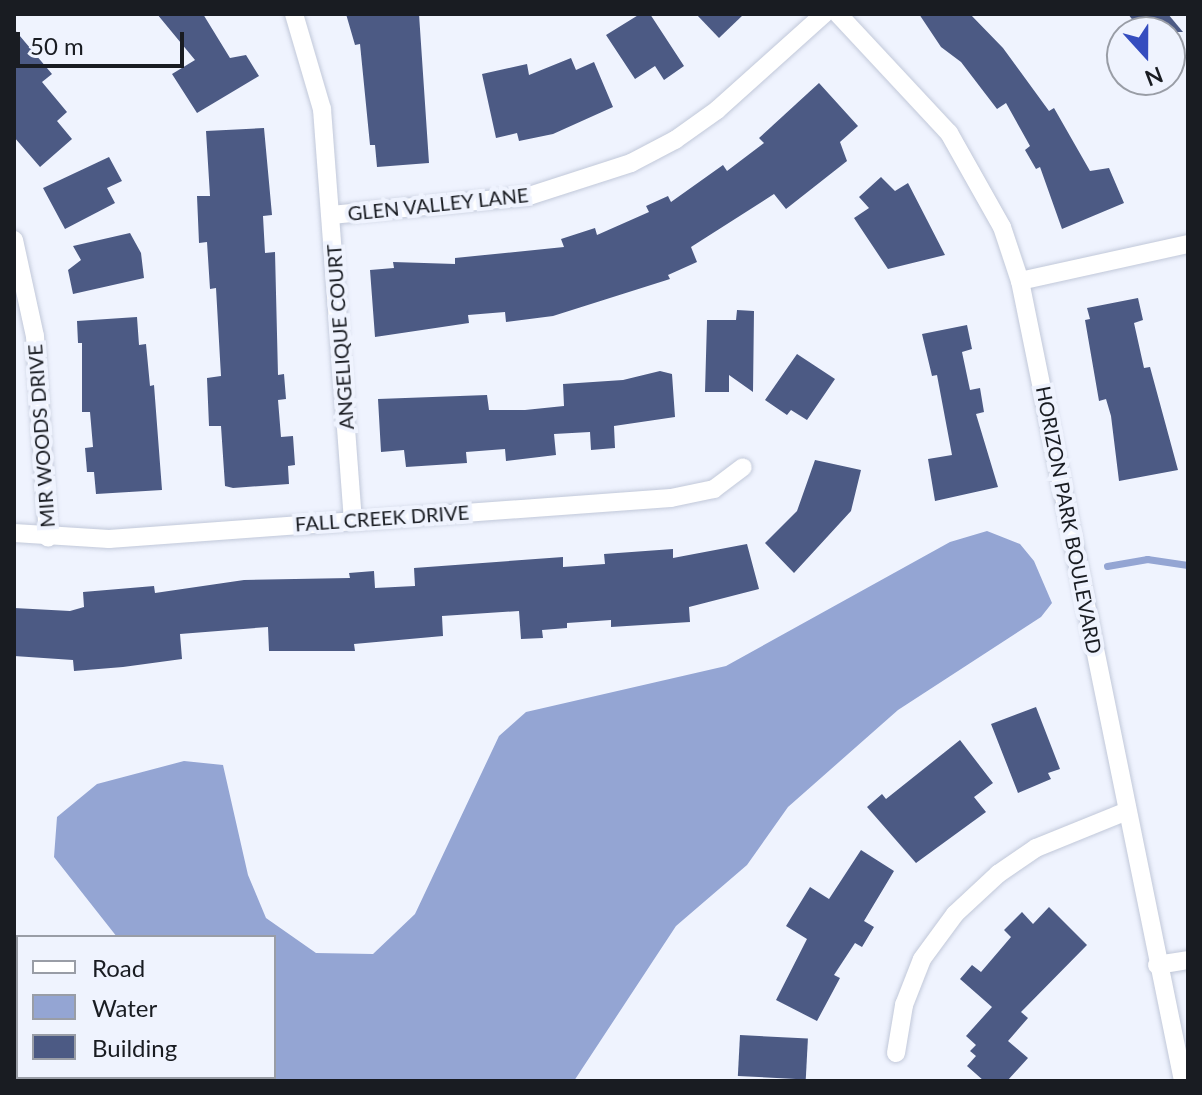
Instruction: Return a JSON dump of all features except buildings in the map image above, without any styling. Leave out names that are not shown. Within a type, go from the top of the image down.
[{"type":"street","name":"ANGELIQUE COURT","points":[[294,14],[322,109],[353,520]]},
{"type":"street","name":"GLEN VALLEY LANE","points":[[331,215],[529,196],[631,163],[675,140],[717,110],[824,14]]},
{"type":"street","name":"HORIZON PARK BOULEVARD","points":[[838,14],[949,133],[1002,227],[1020,281],[1183,1081]]},
{"type":"street","name":"MIR WOODS DRIVE","points":[[14,240],[35,336],[48,538]]},
{"type":"street","points":[[1020,281],[1188,244]]},
{"type":"street","name":"FALL CREEK DRIVE","points":[[14,533],[48,538],[109,539],[671,498],[714,489],[743,467]]},
{"type":"street","points":[[896,1053],[904,1005],[922,959],[955,914],[998,874],[1036,848],[1127,811]]},
{"type":"street","points":[[1157,965],[1188,960]]},
{"type":"water","points":[[987,531],[1020,544],[1034,561],[1052,603],[1041,617],[898,710],[788,807],[747,865],[676,926],[574,1081],[229,1081],[228,1079],[276,1079],[276,935],[115,935],[54,857],[57,817],[97,784],[184,761],[223,765],[248,875],[266,918],[316,953],[373,954],[415,914],[499,736],[526,712],[726,666],[950,542]]},
{"type":"waterway","points":[[1107,566],[1147,559],[1188,565]]}]
